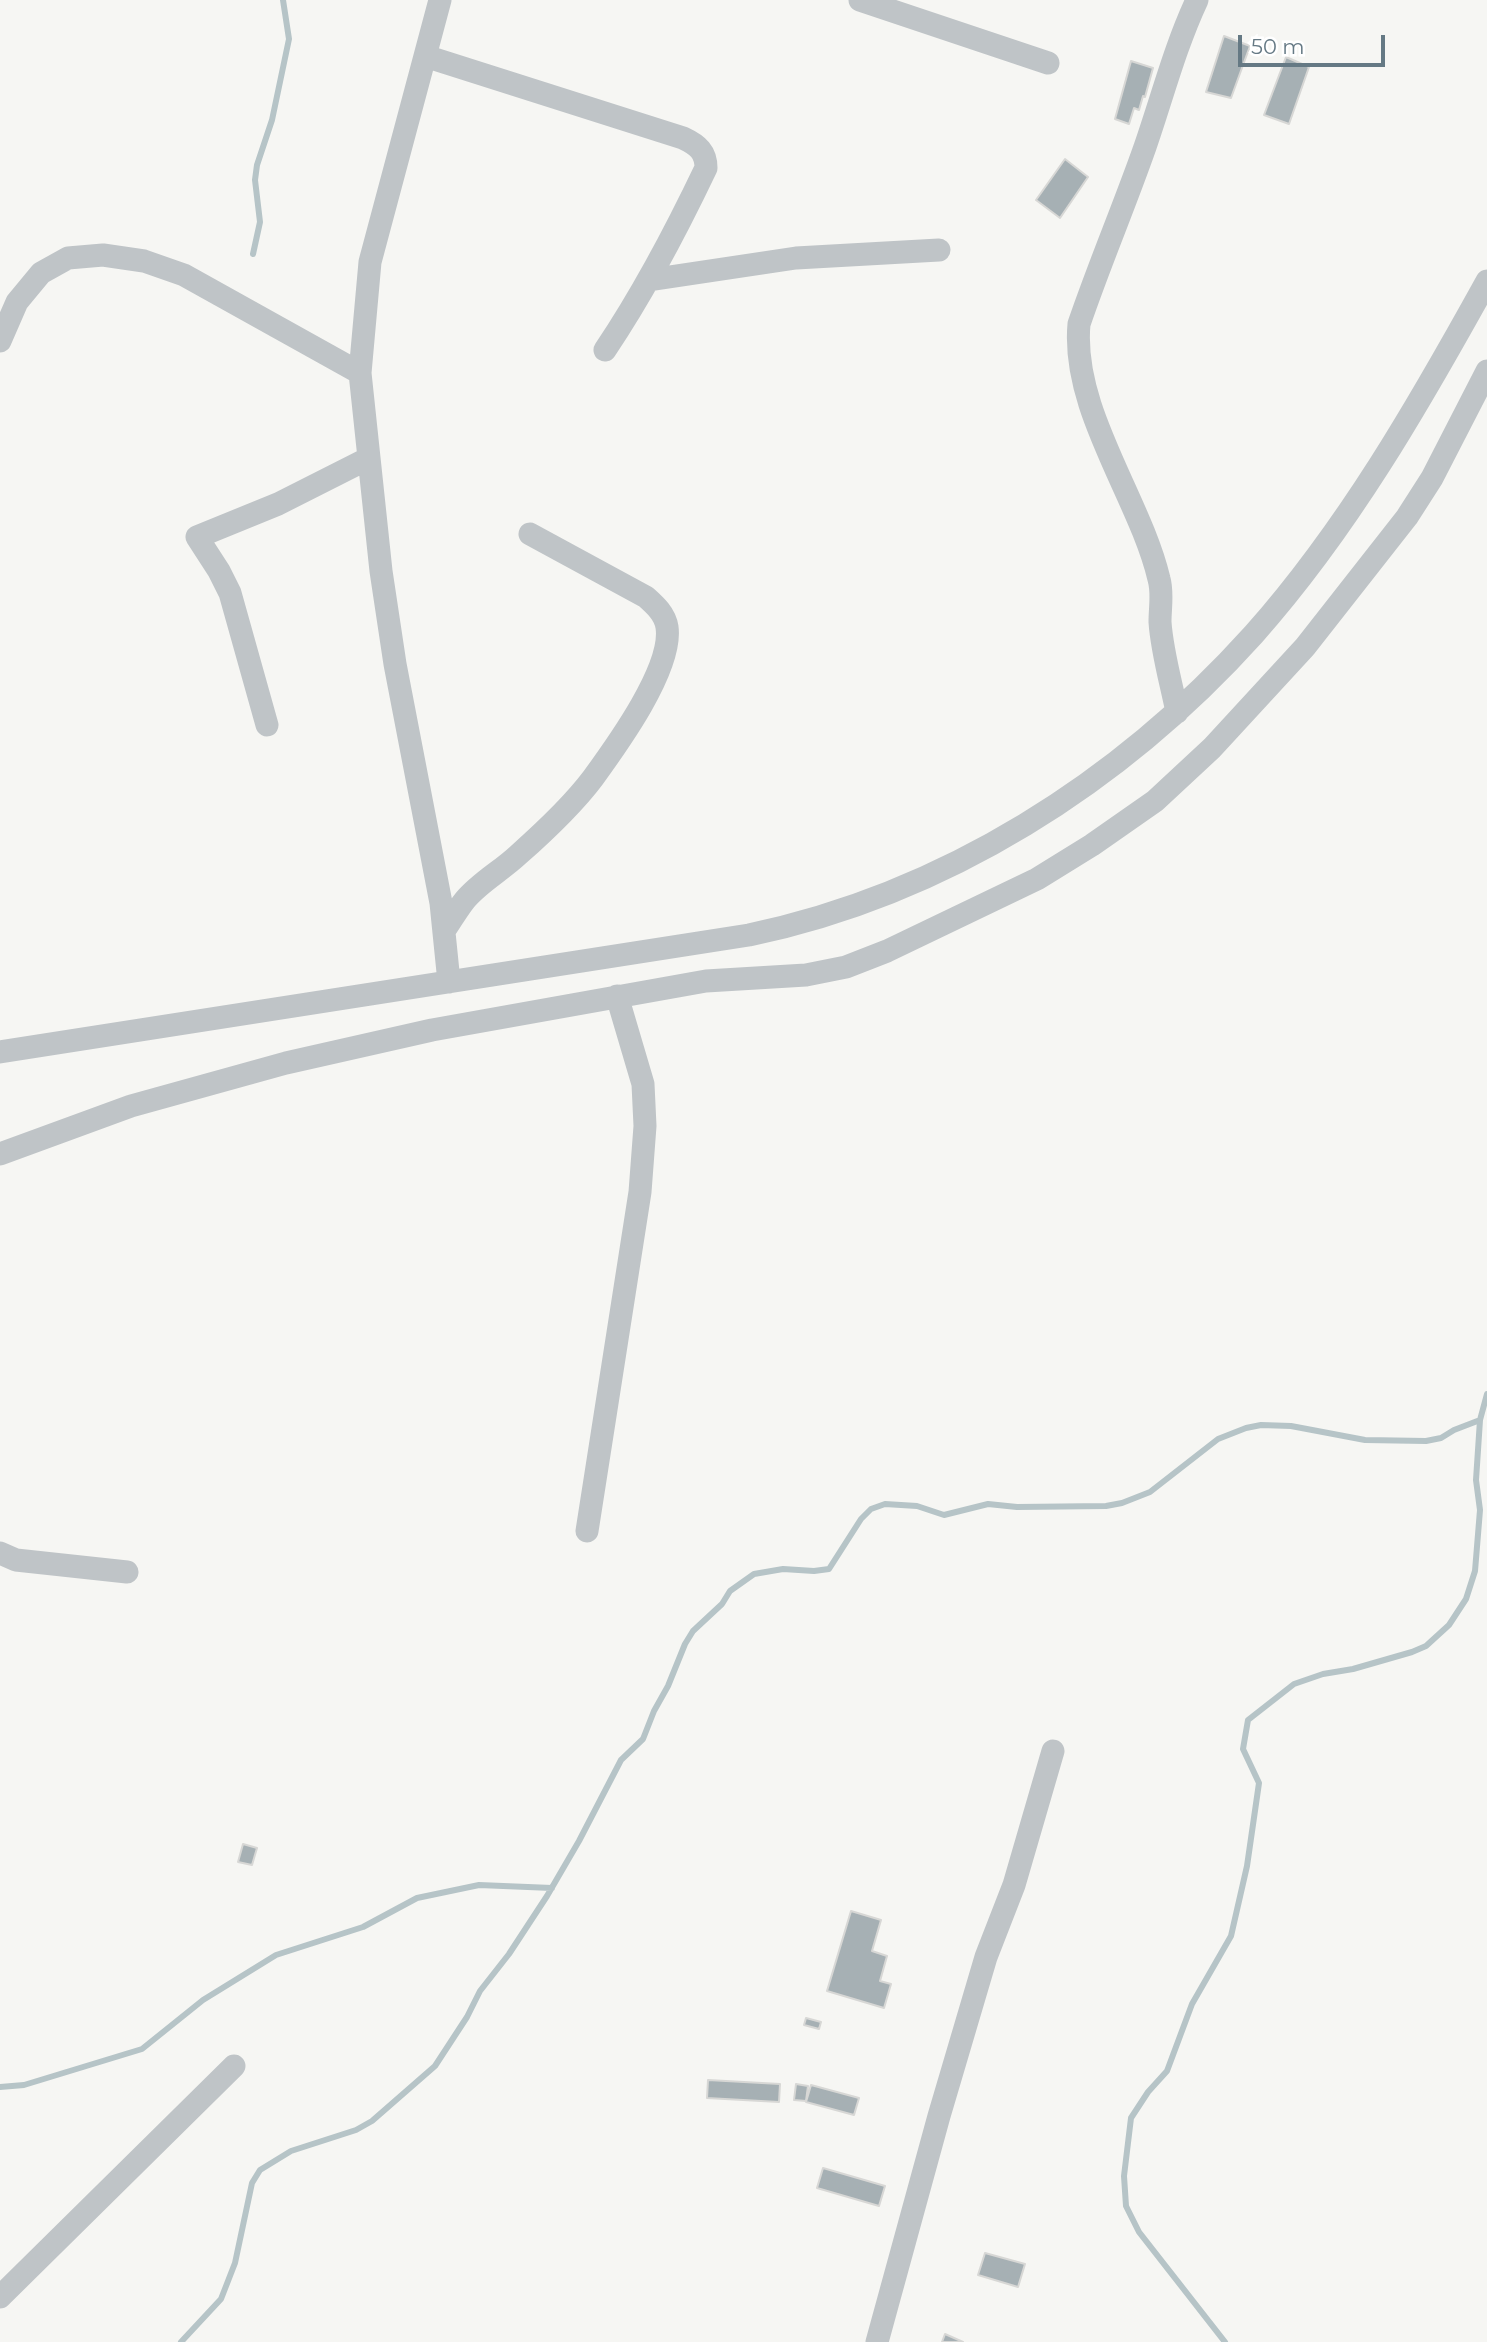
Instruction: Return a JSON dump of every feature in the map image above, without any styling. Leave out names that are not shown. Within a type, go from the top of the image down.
[{"type":"street","points":[[440,0],[370,262],[360,373],[381,571],[395,664],[441,903],[449,982]]},
{"type":"street","points":[[860,0],[1048,64]]},
{"type":"street","points":[[1177,712],[1160,624],[1159,579],[1151,553],[1094,417],[1078,335],[1079,324],[1103,254],[1197,0]]},
{"type":"street","points":[[425,56],[695,143],[702,151],[706,168],[649,280],[606,350]]},
{"type":"street","points":[[649,280],[796,258],[939,250]]},
{"type":"street","points":[[0,341],[18,302],[41,273],[68,258],[103,255],[144,261],[184,275],[360,373]]},
{"type":"street","points":[[0,1052],[748,935],[813,920],[865,903],[939,872],[996,842],[1089,783],[1199,692],[1255,632],[1314,559],[1369,481],[1425,394],[1487,281]]},
{"type":"street","points":[[0,1154],[131,1106],[286,1063],[432,1030],[706,981],[806,975],[846,967],[887,951],[1037,879],[1155,801],[1212,748],[1305,647],[1407,517],[1432,478],[1487,372]]},
{"type":"street","points":[[267,725],[230,593],[197,537],[278,504],[369,458]]},
{"type":"street","points":[[444,931],[465,900],[516,858],[592,778],[643,702],[660,670],[667,647],[667,625],[660,610],[646,597],[530,534]]},
{"type":"street","points":[[587,1531],[640,1192],[645,1126],[643,1084],[617,996]]},
{"type":"street","points":[[0,1553],[16,1560],[127,1572]]},
{"type":"street","points":[[877,2342],[986,1957],[1014,1885],[1053,1751]]},
{"type":"street","points":[[0,2297],[234,2066]]},
{"type":"building","points":[[1224,36],[1250,46],[1231,98],[1206,92]]},
{"type":"building","points":[[1286,57],[1309,67],[1289,124],[1264,115]]},
{"type":"building","points":[[1131,61],[1153,68],[1145,97],[1143,96],[1139,110],[1134,108],[1129,124],[1115,119]]},
{"type":"building","points":[[1065,159],[1088,177],[1060,218],[1036,200]]},
{"type":"building","points":[[243,1844],[257,1848],[252,1865],[238,1862]]},
{"type":"building","points":[[851,1911],[881,1920],[872,1951],[887,1956],[880,1981],[891,1984],[884,2008],[827,1991]]},
{"type":"building","points":[[806,2018],[821,2022],[819,2029],[804,2025]]},
{"type":"building","points":[[708,2080],[780,2084],[779,2102],[707,2098]]},
{"type":"building","points":[[796,2084],[808,2086],[806,2101],[794,2100]]},
{"type":"building","points":[[811,2085],[859,2098],[854,2115],[806,2102]]},
{"type":"building","points":[[823,2168],[885,2186],[879,2206],[817,2188]]},
{"type":"building","points":[[985,2253],[1025,2264],[1018,2287],[978,2275]]},
{"type":"building","points":[[945,2334],[963,2342],[942,2342]]},
{"type":"waterway","points":[[253,254],[260,222],[255,180],[257,165],[272,120],[289,39],[283,0]]},
{"type":"waterway","points":[[1225,2342],[1139,2232],[1126,2206],[1124,2176],[1131,2118],[1148,2092],[1167,2071],[1192,2004],[1231,1936],[1247,1866],[1259,1783],[1243,1749],[1248,1720],[1294,1684],[1426,1646],[1449,1625],[1466,1599],[1475,1571],[1480,1510],[1476,1480],[1480,1420],[1487,1394]]},
{"type":"waterway","points":[[181,2342],[221,2299],[235,2263],[252,2183],[260,2170],[291,2151],[356,2130],[372,2121],[435,2066],[467,2017],[480,1991],[509,1954],[547,1896],[621,1760],[643,1739],[693,1631],[722,1604],[730,1591],[754,1574],[783,1569],[829,1569],[861,1519],[871,1509],[885,1504],[917,1506],[944,1515],[988,1504],[1017,1507],[1106,1506],[1150,1492],[1218,1439],[1246,1428],[1261,1425],[1291,1426],[1365,1440],[1426,1441],[1441,1438],[1480,1420]]},
{"type":"waterway","points":[[0,2087],[24,2085],[142,2049],[203,2000],[276,1955],[363,1927],[417,1898],[479,1885],[552,1888]]}]
